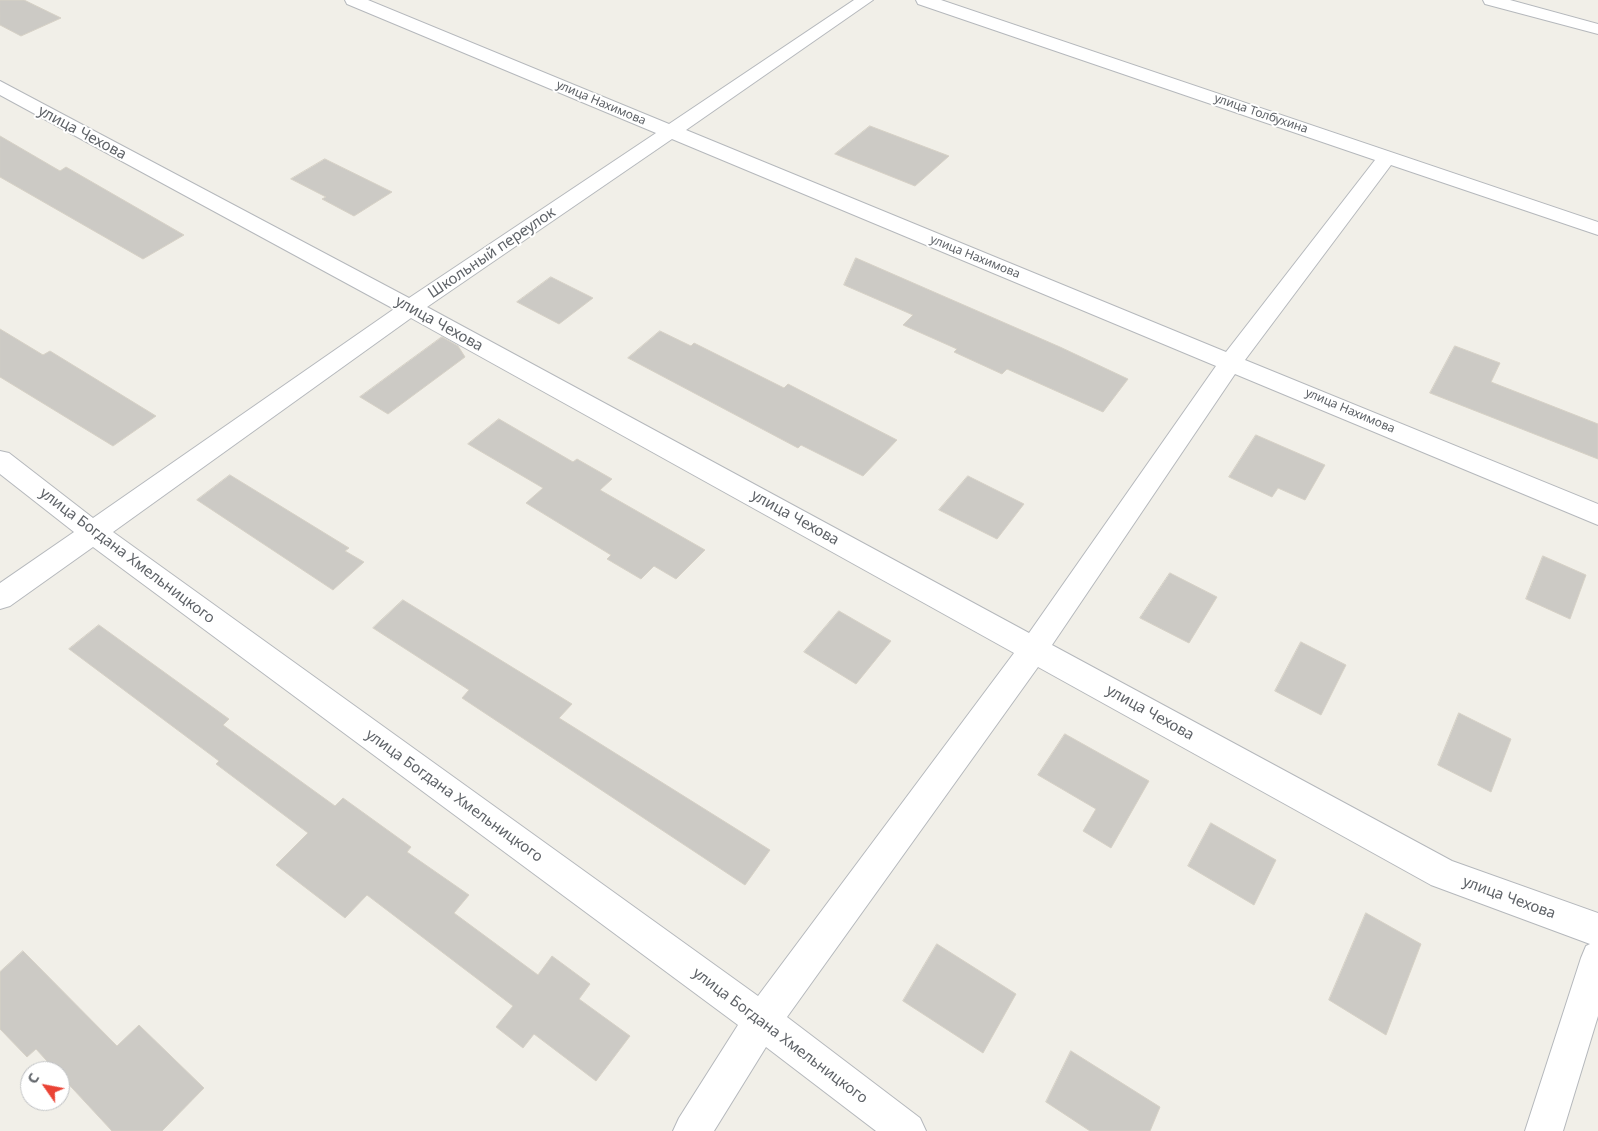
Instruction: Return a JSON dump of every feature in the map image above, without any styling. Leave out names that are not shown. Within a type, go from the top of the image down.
[{"type":"street","name":"улица Нахимова","points":[[353,0],[1598,515]]},
{"type":"street","name":"Школьный переулок","points":[[0,598],[410,308],[865,0]]},
{"type":"street","name":"улица Толбухина","points":[[924,0],[1598,229]]},
{"type":"street","points":[[1491,0],[1598,30]]},
{"type":"street","name":"улица Чехова","points":[[0,87],[410,308],[1443,874],[1598,930]]},
{"type":"street","points":[[692,1131],[762,1021],[1034,649],[1231,362],[1387,157]]},
{"type":"street","name":"улица Богдана Хмельницкого","points":[[0,460],[94,532],[762,1021],[907,1131]]},
{"type":"street","points":[[1544,1131],[1598,958]]},
{"type":"building","points":[[0,0],[24,0],[61,18],[21,36],[0,25]]},
{"type":"building","points":[[870,126],[949,156],[915,186],[835,154]]},
{"type":"building","points":[[0,136],[60,171],[66,167],[184,235],[143,259],[0,177]]},
{"type":"building","points":[[325,159],[392,192],[354,216],[322,199],[326,197],[291,179]]},
{"type":"building","points":[[856,258],[1060,347],[1128,379],[1103,412],[1007,369],[1002,374],[954,352],[957,349],[903,325],[913,315],[844,285]]},
{"type":"building","points":[[551,277],[593,298],[559,324],[517,302]]},
{"type":"building","points":[[0,329],[43,355],[50,351],[156,416],[113,446],[0,377]]},
{"type":"building","points":[[660,331],[691,346],[694,343],[784,388],[788,384],[897,440],[863,476],[801,445],[798,448],[628,358]]},
{"type":"building","points":[[442,337],[458,346],[465,357],[388,414],[360,397]]},
{"type":"building","points":[[1455,346],[1500,363],[1491,382],[1598,424],[1598,459],[1430,393]]},
{"type":"building","points":[[499,419],[573,462],[577,459],[612,479],[600,490],[705,550],[676,579],[654,566],[641,579],[607,559],[611,555],[526,503],[543,488],[468,444]]},
{"type":"building","points":[[1256,435],[1325,465],[1305,500],[1278,488],[1272,497],[1229,477]]},
{"type":"building","points":[[230,475],[349,548],[345,551],[364,562],[333,590],[197,500]]},
{"type":"building","points":[[968,476],[1024,504],[997,539],[939,510]]},
{"type":"building","points":[[1543,556],[1586,575],[1570,619],[1526,599]]},
{"type":"building","points":[[1170,573],[1217,597],[1189,643],[1140,618]]},
{"type":"building","points":[[403,600],[572,704],[559,718],[770,850],[745,885],[462,698],[469,690],[373,628]]},
{"type":"building","points":[[839,611],[891,641],[856,684],[804,652]]},
{"type":"building","points":[[99,625],[229,719],[223,725],[335,806],[343,798],[411,847],[407,852],[469,895],[454,913],[538,975],[552,956],[590,984],[579,999],[630,1036],[596,1081],[534,1034],[523,1048],[496,1027],[513,1006],[367,895],[345,918],[276,865],[308,833],[216,764],[219,761],[69,649]]},
{"type":"building","points":[[1301,642],[1346,665],[1321,715],[1275,691]]},
{"type":"building","points":[[1459,713],[1511,739],[1491,792],[1438,765]]},
{"type":"building","points":[[1065,734],[1149,781],[1111,848],[1083,831],[1096,809],[1038,775]]},
{"type":"building","points":[[1211,823],[1276,860],[1254,905],[1188,866]]},
{"type":"building","points":[[1366,913],[1421,944],[1386,1035],[1329,1000]]},
{"type":"building","points":[[937,944],[1016,994],[983,1053],[903,1001]]},
{"type":"building","points":[[23,951],[117,1046],[139,1025],[204,1088],[162,1131],[112,1131],[70,1086],[70,1061],[47,1061],[36,1049],[27,1057],[0,1029],[0,972]]},
{"type":"building","points":[[1071,1051],[1160,1107],[1150,1131],[1090,1131],[1046,1102]]}]
